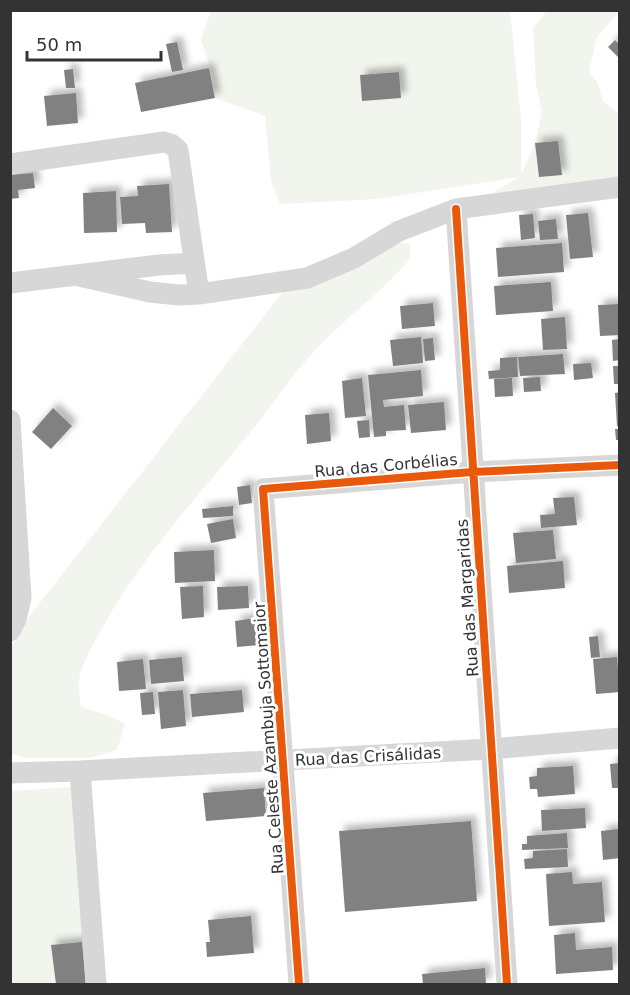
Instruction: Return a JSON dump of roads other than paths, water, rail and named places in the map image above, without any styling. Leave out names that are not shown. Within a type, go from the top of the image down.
[{"type":"street","points":[[10,164],[164,142],[171,144],[178,150],[200,294]]},
{"type":"street","points":[[79,276],[150,292],[179,295],[307,278],[354,258],[399,231],[456,209],[620,187]]},
{"type":"street","name":"Rua das Margaridas","points":[[456,209],[507,984]]},
{"type":"street","points":[[10,284],[159,265],[194,263]]},
{"type":"street","points":[[10,420],[21,598],[16,619],[10,630]]},
{"type":"street","name":"Rua das Corbélias","points":[[263,489],[472,472],[620,465]]},
{"type":"street","name":"Rua Celeste Azambuja Sottomaior","points":[[263,489],[299,984]]},
{"type":"street","name":"Rua das Crisálidas","points":[[10,773],[491,749],[620,738]]},
{"type":"street","points":[[80,771],[96,984]]}]
